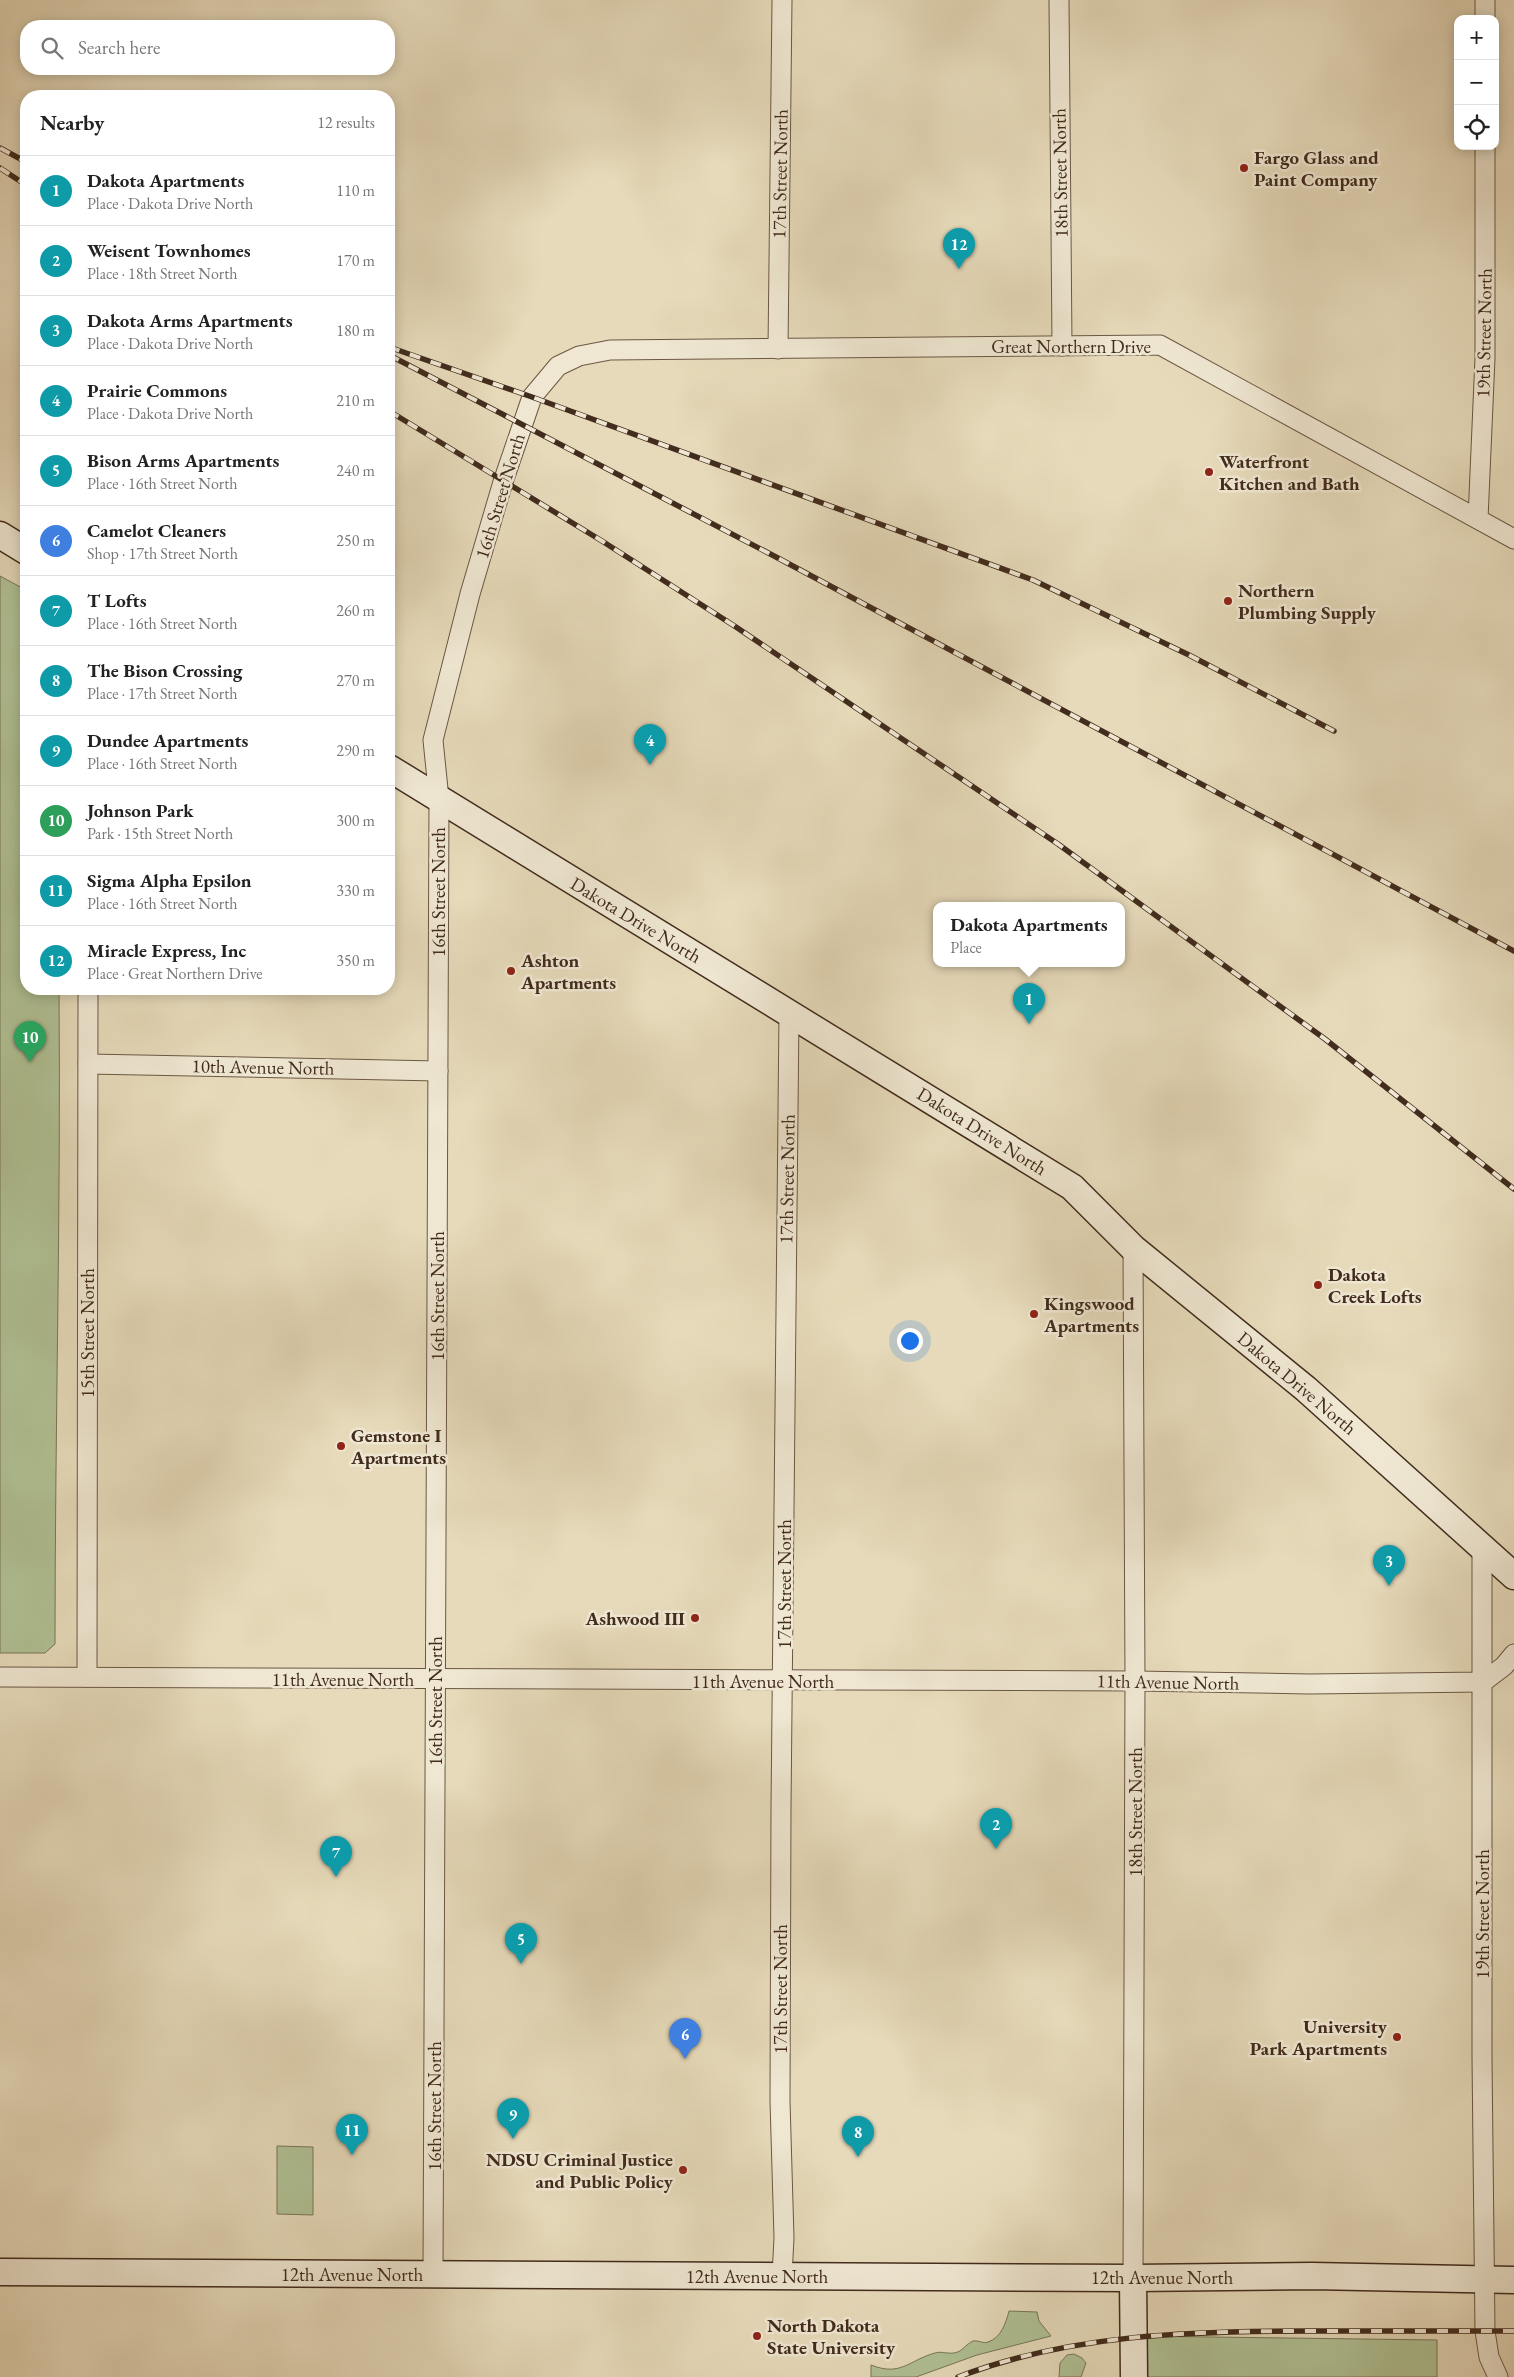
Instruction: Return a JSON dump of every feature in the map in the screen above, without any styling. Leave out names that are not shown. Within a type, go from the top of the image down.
[{"type":"street","name":"17th Street North","points":[[778,349],[782,0]]},
{"type":"street","name":"18th Street North","points":[[1059,0],[1062,346]]},
{"type":"street","points":[[1485,0],[1485,15]]},
{"type":"street","name":"19th Street North","points":[[1478,519],[1485,358],[1485,150]]},
{"type":"street","name":"Great Northern Drive","points":[[579,356],[610,350],[1160,345],[1514,539]]},
{"type":"street","name":"16th Street North","points":[[433,2274],[439,799],[433,740],[470,594],[503,482],[532,397],[558,366],[579,356]]},
{"type":"street","points":[[0,535],[20,547]]},
{"type":"street","name":"Dakota Drive North","points":[[395,772],[1072,1187],[1133,1248],[1306,1389],[1514,1576]]},
{"type":"street","name":"15th Street North","points":[[86,1677],[88,995]]},
{"type":"street","name":"17th Street North","points":[[782,2276],[784,2238],[780,2093],[781,1808],[789,1013]]},
{"type":"street","name":"10th Avenue North","points":[[88,1064],[438,1071]]},
{"type":"street","name":"18th Street North","points":[[1133,1248],[1135,1681],[1134,2377]]},
{"type":"street","name":"19th Street North","points":[[1482,1549],[1484,2280],[1486,2340],[1489,2357],[1498,2377]]},
{"type":"street","points":[[1483,1682],[1504,1666],[1514,1654]]},
{"type":"street","name":"11th Avenue North","points":[[0,1677],[1135,1681],[1309,1684],[1483,1682]]},
{"type":"street","name":"12th Avenue North","points":[[0,2272],[1134,2278],[1312,2276],[1514,2280]]},
{"type":"green space","points":[[0,576],[20,587],[20,995],[59,995],[59,1153],[55,1644],[45,1653],[0,1653]]},
{"type":"green space","points":[[277,2146],[313,2147],[313,2215],[277,2214]]},
{"type":"green space","points":[[1009,2311],[1037,2312],[1039,2321],[1051,2336],[977,2355],[916,2377],[871,2377],[871,2365],[890,2369],[898,2368],[935,2353],[957,2352],[973,2341],[986,2342],[993,2340],[1000,2334]]},
{"type":"green space","points":[[1135,2336],[1437,2340],[1437,2377],[1134,2377]]},
{"type":"green space","points":[[1074,2354],[1082,2358],[1086,2363],[1081,2377],[1059,2377],[1060,2363],[1067,2355]]},
{"type":"railway","points":[[0,148],[20,159]]},
{"type":"railway","points":[[0,168],[20,181]]},
{"type":"railway","points":[[395,349],[532,397],[1033,580],[1189,655],[1334,731]]},
{"type":"railway","points":[[395,358],[776,557],[1514,951]]},
{"type":"railway","points":[[395,415],[602,541],[736,627],[1058,844],[1325,1039],[1514,1189]]},
{"type":"railway","points":[[958,2377],[1000,2363],[1044,2352],[1087,2344],[1176,2334],[1265,2331],[1514,2331]]},
{"type":"place","name":"Fargo Glass and Paint Company","points":[[1244,168]]},
{"type":"place","name":"Miracle Express, Inc","points":[[959,269]]},
{"type":"place","name":"Waterfront Kitchen and Bath","points":[[1209,472]]},
{"type":"place","name":"Northern Plumbing Supply","points":[[1228,601]]},
{"type":"place","name":"Prairie Commons","points":[[650,765]]},
{"type":"place","name":"Ashton Apartments","points":[[511,971]]},
{"type":"place","name":"Dakota Apartments","points":[[1029,1024]]},
{"type":"place","name":"Johnson Park","points":[[30,1062]]},
{"type":"place","name":"Dakota Creek Lofts","points":[[1318,1285]]},
{"type":"place","name":"Kingswood Apartments","points":[[1034,1314]]},
{"type":"place","name":"Gemstone I Apartments","points":[[341,1446]]},
{"type":"place","name":"Dakota Arms Apartments","points":[[1389,1586]]},
{"type":"place","name":"Ashwood III","points":[[695,1618]]},
{"type":"place","name":"Weisent Townhomes","points":[[996,1849]]},
{"type":"place","name":"T Lofts","points":[[336,1877]]},
{"type":"place","name":"Bison Arms Apartments","points":[[521,1964]]},
{"type":"place","name":"University Park Apartments","points":[[1397,2037]]},
{"type":"place","name":"Camelot Cleaners","points":[[685,2059]]},
{"type":"place","name":"Dundee Apartments","points":[[513,2139]]},
{"type":"place","name":"Sigma Alpha Epsilon","points":[[352,2155]]},
{"type":"place","name":"The Bison Crossing","points":[[858,2157]]},
{"type":"place","name":"NDSU Criminal Justice and Public Policy","points":[[683,2170]]},
{"type":"place","name":"North Dakota State University","points":[[757,2336]]}]
